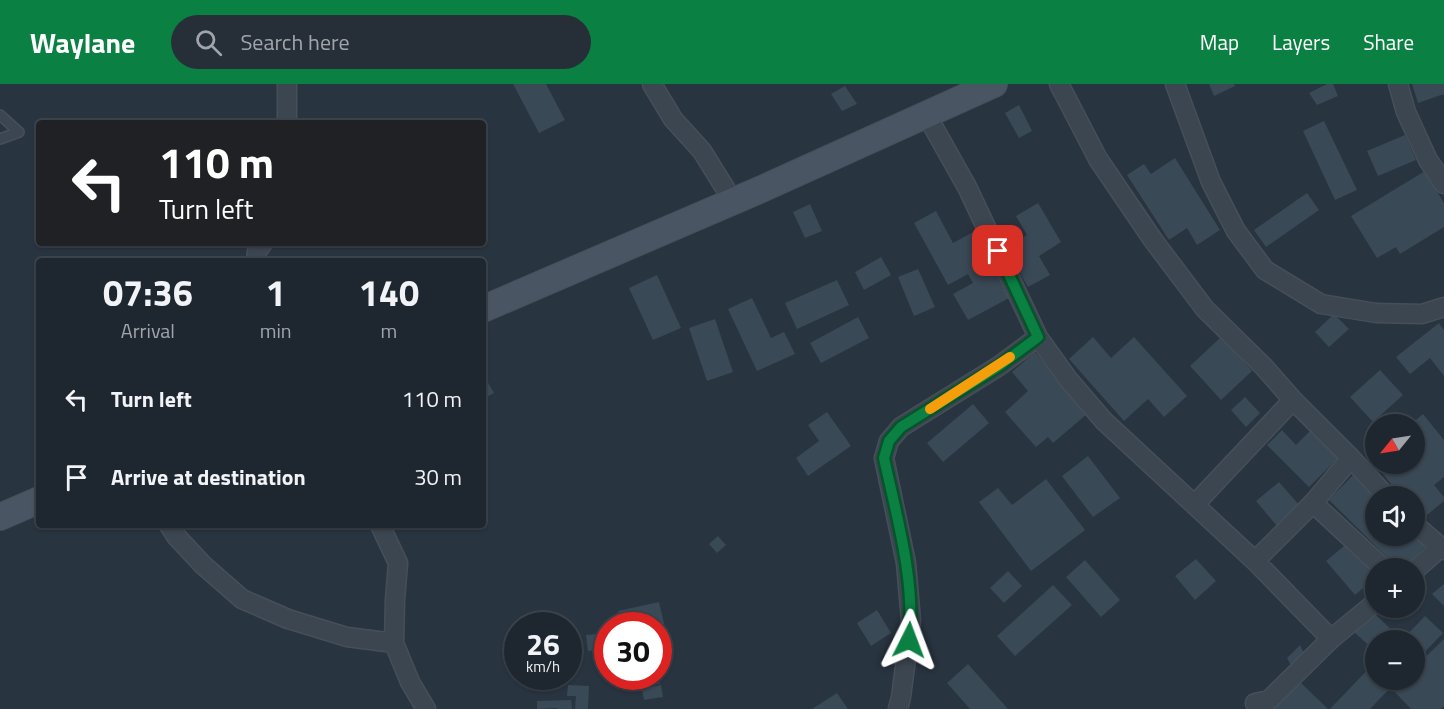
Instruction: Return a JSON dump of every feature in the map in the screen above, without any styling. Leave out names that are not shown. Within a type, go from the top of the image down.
[{"type":"street","points":[[287,84],[287,120]]},
{"type":"street","points":[[652,84],[673,119],[702,151],[734,201]]},
{"type":"street","points":[[486,308],[734,201],[994,84]]},
{"type":"street","points":[[1059,84],[1098,159],[1153,240],[1205,309],[1377,486]]},
{"type":"street","points":[[1175,84],[1211,182],[1236,231],[1265,270],[1321,304],[1376,313],[1422,314],[1444,307]]},
{"type":"street","points":[[1398,84],[1407,112],[1428,160],[1444,184]]},
{"type":"street","points":[[926,114],[967,187],[1038,337],[1068,379],[1104,421],[1256,561],[1331,639]]},
{"type":"street","points":[[898,709],[911,621],[906,562],[884,458],[889,441],[901,427],[999,366],[1038,337]]},
{"type":"street","points":[[1195,504],[1293,400]]},
{"type":"street","points":[[1256,561],[1313,503],[1351,458]]},
{"type":"street","points":[[0,517],[36,501]]},
{"type":"street","points":[[1313,503],[1372,558]]},
{"type":"street","points":[[171,528],[203,565],[242,599],[288,619],[347,637],[394,643]]},
{"type":"street","points":[[381,528],[398,563],[394,600],[394,643],[410,682],[426,709]]},
{"type":"street","points":[[1425,534],[1442,549],[1425,562]]},
{"type":"street","points":[[1255,703],[1269,700],[1331,639],[1365,611]]},
{"type":"lane","points":[[0,116],[19,132],[0,139]]},
{"type":"building","points":[[513,84],[546,84],[565,120],[539,133]]},
{"type":"building","points":[[1209,84],[1234,84],[1235,86],[1214,96]]},
{"type":"building","points":[[1327,84],[1333,84],[1338,96],[1317,105],[1309,93]]},
{"type":"building","points":[[1412,84],[1444,84],[1444,94],[1418,103]]},
{"type":"building","points":[[845,86],[857,104],[842,111],[831,94]]},
{"type":"building","points":[[1019,105],[1032,131],[1019,138],[1005,113]]},
{"type":"building","points":[[1324,121],[1357,190],[1335,200],[1303,131]]},
{"type":"building","points":[[1405,135],[1416,160],[1378,176],[1367,151]]},
{"type":"building","points":[[1175,158],[1220,230],[1197,245],[1187,228],[1169,240],[1127,175],[1144,164],[1151,174]]},
{"type":"building","points":[[1425,171],[1444,203],[1444,227],[1400,254],[1396,247],[1377,258],[1351,216]]},
{"type":"building","points":[[1307,193],[1319,210],[1266,247],[1254,230]]},
{"type":"building","points":[[1038,203],[1061,242],[1039,256],[1050,275],[1028,287],[1005,247],[1027,235],[1016,216]]},
{"type":"building","points":[[810,204],[822,231],[805,238],[793,212]]},
{"type":"building","points":[[936,211],[953,243],[975,231],[1011,297],[968,320],[953,294],[973,283],[968,274],[948,285],[914,223]]},
{"type":"building","points":[[881,257],[891,275],[864,290],[855,272]]},
{"type":"building","points":[[918,269],[935,307],[914,316],[898,277]]},
{"type":"building","points":[[657,275],[681,328],[653,340],[629,288]]},
{"type":"building","points":[[837,280],[849,305],[797,329],[785,303]]},
{"type":"building","points":[[752,298],[771,338],[784,332],[795,354],[757,371],[728,309]]},
{"type":"building","points":[[1334,314],[1349,329],[1329,347],[1315,332]]},
{"type":"building","points":[[858,317],[869,338],[821,363],[810,343]]},
{"type":"building","points":[[715,319],[733,372],[707,381],[689,328]]},
{"type":"building","points":[[1439,323],[1444,330],[1444,376],[1430,358],[1410,374],[1396,357]]},
{"type":"building","points":[[1093,337],[1111,358],[1134,337],[1187,396],[1164,417],[1148,399],[1124,421],[1069,359]]},
{"type":"building","points":[[1221,337],[1252,371],[1221,400],[1190,366]]},
{"type":"building","points":[[1035,352],[1087,414],[1053,443],[1048,437],[1036,447],[1005,412],[1028,391],[1012,372]]},
{"type":"building","points":[[1380,370],[1403,395],[1382,414],[1366,414],[1350,397]]},
{"type":"building","points":[[486,379],[494,393],[486,397]]},
{"type":"building","points":[[1245,397],[1260,413],[1246,427],[1231,410]]},
{"type":"building","points":[[973,404],[989,423],[943,462],[927,443]]},
{"type":"building","points":[[827,412],[851,446],[808,476],[796,458],[819,441],[808,425]]},
{"type":"building","points":[[1425,416],[1444,440],[1444,477],[1434,485],[1444,497],[1444,501],[1425,517],[1425,486],[1393,486],[1383,474],[1425,474]]},
{"type":"building","points":[[1314,427],[1342,454],[1309,487],[1267,445],[1282,430],[1296,445]]},
{"type":"building","points":[[1088,456],[1120,498],[1093,517],[1062,476]]},
{"type":"building","points":[[1353,475],[1365,486],[1365,535],[1329,500]]},
{"type":"building","points":[[1046,479],[1085,530],[1031,571],[979,502],[998,488],[1012,505]]},
{"type":"building","points":[[1279,482],[1300,506],[1277,526],[1256,501]]},
{"type":"building","points":[[718,536],[726,545],[717,553],[709,544]]},
{"type":"building","points":[[1349,542],[1365,561],[1365,586],[1355,595],[1326,561]]},
{"type":"building","points":[[1376,546],[1425,547],[1413,558],[1388,558]]},
{"type":"building","points":[[1196,559],[1216,581],[1195,600],[1175,576]]},
{"type":"building","points":[[1085,560],[1120,600],[1101,617],[1066,577]]},
{"type":"building","points":[[1008,571],[1022,586],[1004,603],[990,588]]},
{"type":"building","points":[[1444,584],[1444,606],[1432,594]]},
{"type":"building","points":[[1053,585],[1072,605],[1015,656],[997,636]]},
{"type":"building","points":[[659,602],[661,612],[618,612]]},
{"type":"building","points":[[877,610],[891,633],[871,646],[857,623]]},
{"type":"building","points":[[1425,616],[1443,633],[1425,652],[1425,630],[1412,630]]},
{"type":"building","points":[[1367,618],[1379,618],[1392,630],[1365,630],[1365,642],[1354,632]]},
{"type":"building","points":[[594,634],[594,650],[588,651],[586,635]]},
{"type":"building","points":[[1444,639],[1444,706],[1441,709],[1411,709],[1393,690],[1425,690],[1425,657]]},
{"type":"building","points":[[1300,645],[1305,655],[1293,669],[1287,658]]},
{"type":"building","points":[[968,664],[1008,709],[970,709],[947,683]]},
{"type":"building","points":[[1365,672],[1365,690],[1388,690],[1370,709],[1330,709]]},
{"type":"building","points":[[1298,680],[1328,709],[1271,709]]},
{"type":"building","points":[[582,686],[589,686],[588,709],[575,709],[576,696],[567,696],[568,690],[582,690]]},
{"type":"building","points":[[642,690],[662,690],[663,697],[644,700]]},
{"type":"building","points":[[837,693],[848,709],[812,709]]},
{"type":"building","points":[[571,700],[572,709],[537,709],[537,701]]},
{"type":"slow traffic","points":[[930,409],[1010,357]]},
{"type":"route","points":[[909,640],[911,621],[906,562],[884,458],[889,441],[901,427],[999,366],[1038,337],[998,251]]}]
